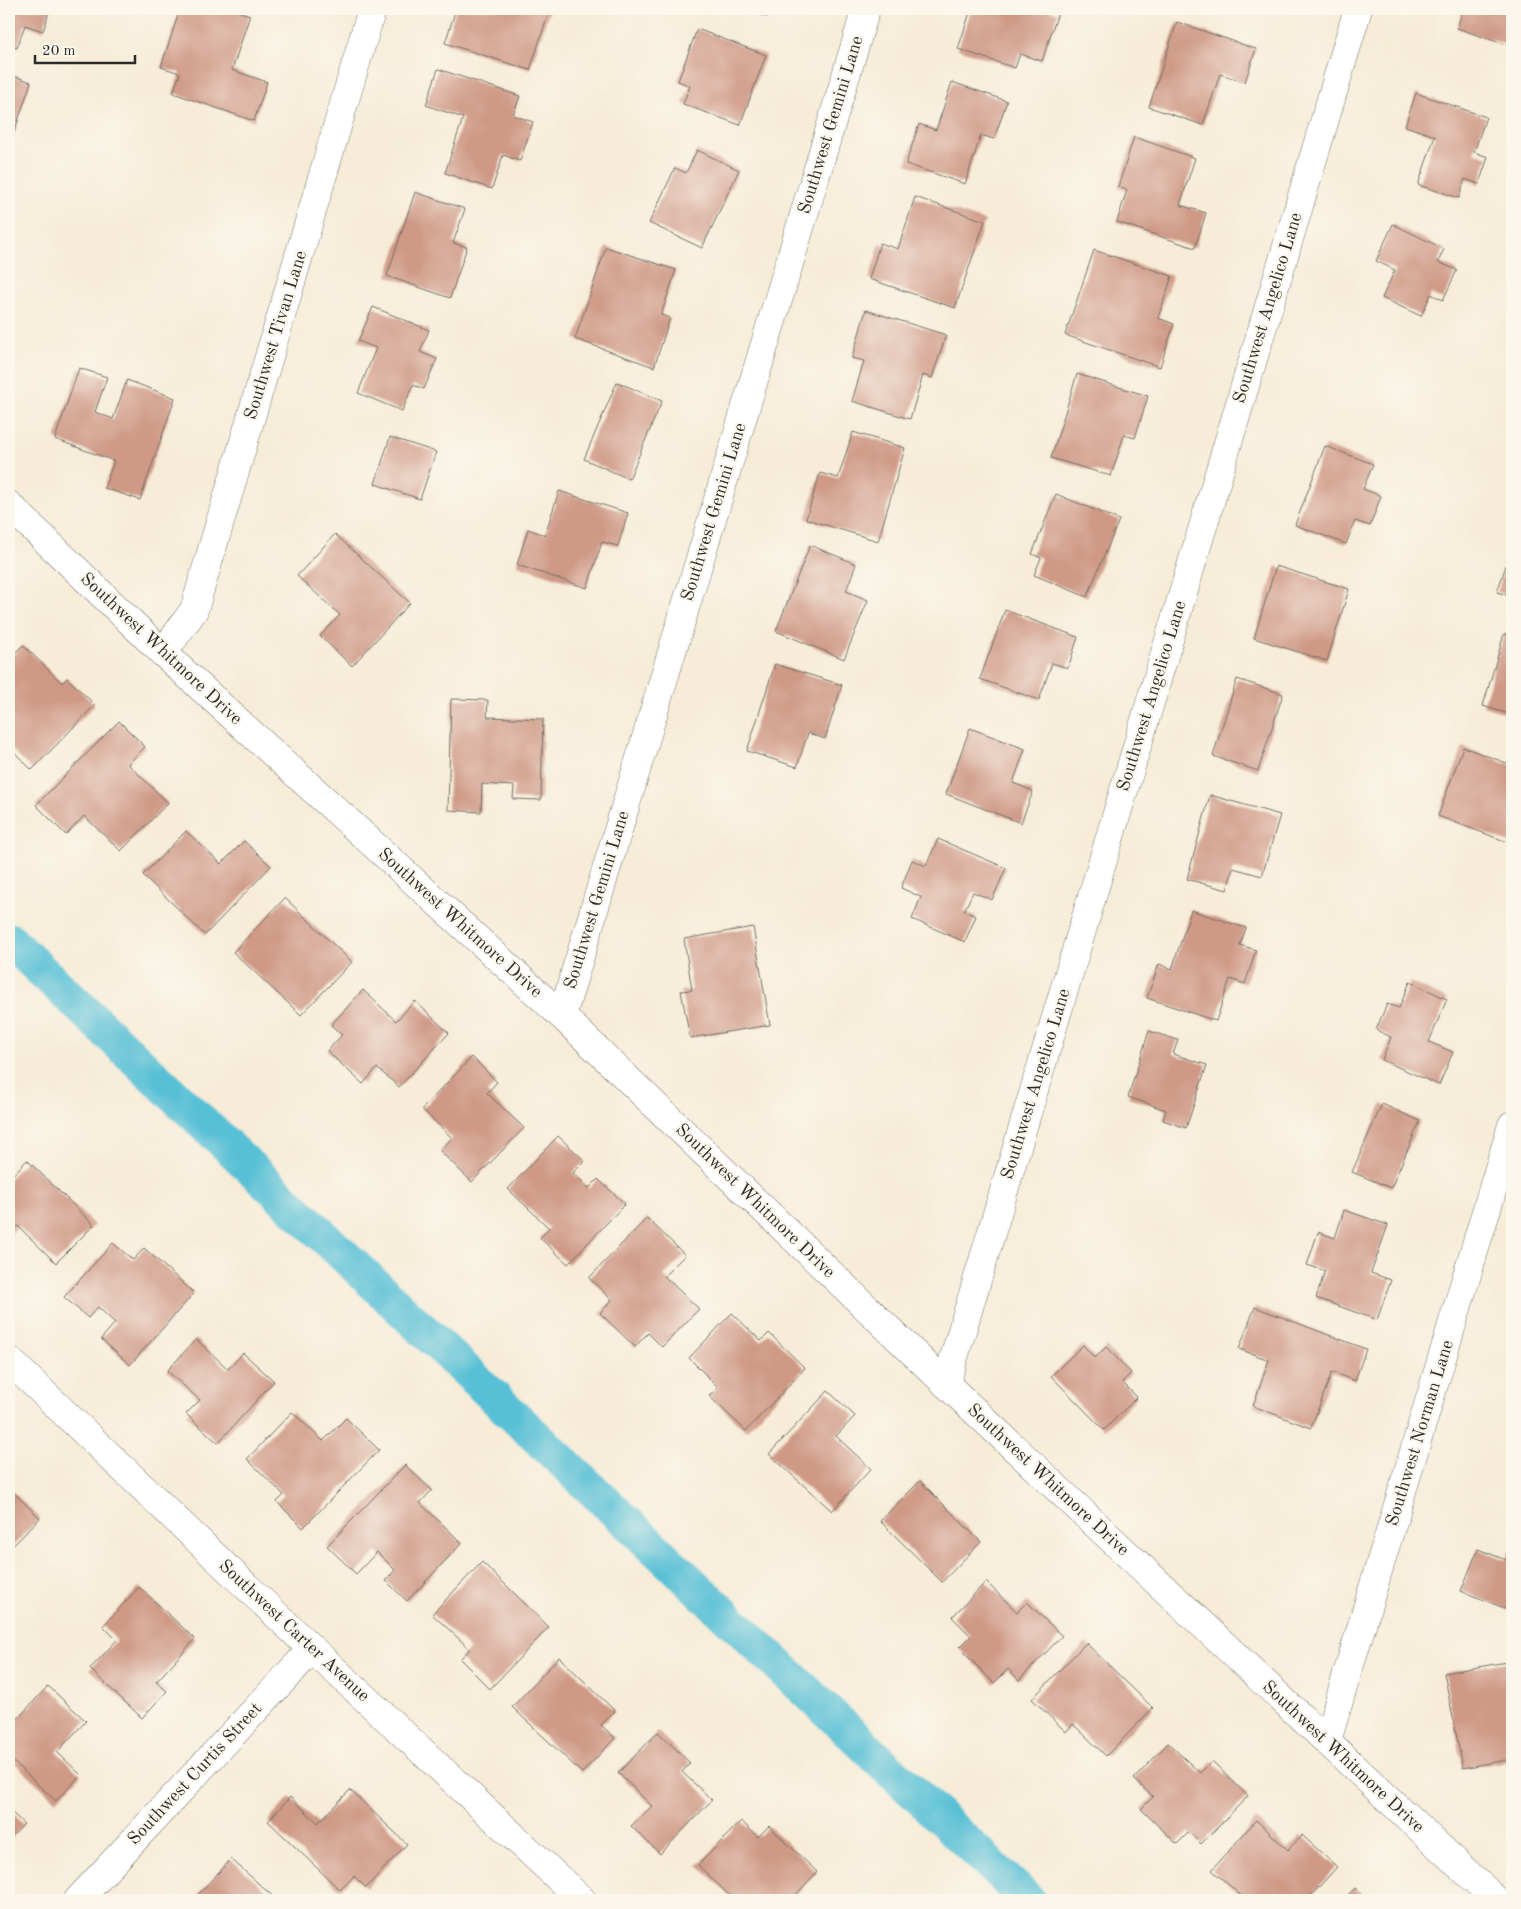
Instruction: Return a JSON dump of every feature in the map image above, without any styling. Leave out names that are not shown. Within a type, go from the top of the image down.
[{"type":"street","name":"Southwest Tivan Lane","points":[[163,653],[194,610],[372,9]]},
{"type":"street","name":"Southwest Gemini Lane","points":[[562,1016],[866,9]]},
{"type":"street","name":"Southwest Angelico Lane","points":[[946,1384],[1358,9]]},
{"type":"street","name":"Southwest Whitmore Drive","points":[[9,506],[163,653],[562,1016],[946,1384],[1496,1900]]},
{"type":"street","name":"Southwest Norman Lane","points":[[1327,1741],[1512,1125]]},
{"type":"street","name":"Southwest Carter Avenue","points":[[9,1360],[312,1649],[582,1900]]},
{"type":"street","name":"Southwest Curtis Street","points":[[78,1900],[312,1649]]},
{"type":"building","points":[[9,9],[50,9],[43,31],[25,25],[17,48],[9,46]]},
{"type":"building","points":[[180,9],[230,9],[250,15],[232,70],[267,82],[254,121],[173,93],[180,73],[161,67]]},
{"type":"building","points":[[456,9],[550,9],[530,70],[445,43]]},
{"type":"building","points":[[742,9],[769,9],[767,17]]},
{"type":"building","points":[[971,9],[1046,9],[1058,13],[1042,61],[1020,54],[1015,68],[958,49]]},
{"type":"building","points":[[1463,9],[1512,9],[1512,47],[1457,28]]},
{"type":"building","points":[[1177,22],[1256,49],[1245,82],[1220,74],[1203,125],[1149,107]]},
{"type":"building","points":[[697,29],[766,55],[740,125],[683,104],[690,86],[678,81]]},
{"type":"building","points":[[438,69],[520,96],[513,115],[533,122],[520,161],[503,155],[492,189],[445,173],[463,118],[426,105]]},
{"type":"building","points":[[9,74],[31,82],[9,148]]},
{"type":"building","points":[[952,82],[1007,101],[994,139],[981,135],[965,184],[906,164],[919,124],[936,130]]},
{"type":"building","points":[[1416,93],[1486,117],[1474,152],[1488,157],[1479,184],[1465,179],[1459,198],[1418,185],[1435,136],[1405,126]]},
{"type":"building","points":[[1134,137],[1195,158],[1180,205],[1206,213],[1195,248],[1117,222],[1127,190],[1118,187]]},
{"type":"building","points":[[697,150],[739,170],[702,248],[649,223],[675,168],[686,173]]},
{"type":"building","points":[[415,192],[465,209],[453,243],[467,247],[450,298],[387,276]]},
{"type":"building","points":[[915,197],[985,221],[955,308],[869,279],[880,243],[898,249]]},
{"type":"building","points":[[1393,224],[1444,249],[1438,262],[1457,270],[1443,300],[1431,294],[1421,316],[1382,298],[1395,270],[1376,261]]},
{"type":"building","points":[[606,247],[676,270],[661,315],[670,318],[654,367],[575,339]]},
{"type":"building","points":[[1094,250],[1172,276],[1158,318],[1174,324],[1160,367],[1065,335]]},
{"type":"building","points":[[373,307],[429,330],[420,352],[437,359],[424,389],[413,385],[402,411],[358,393],[376,348],[358,341]]},
{"type":"building","points":[[866,310],[946,335],[932,378],[923,375],[910,419],[852,401],[864,361],[852,358]]},
{"type":"building","points":[[79,368],[107,377],[95,412],[113,419],[127,380],[175,398],[140,500],[104,488],[114,461],[55,439]]},
{"type":"building","points":[[1077,374],[1148,396],[1135,438],[1124,435],[1111,476],[1051,458]]},
{"type":"building","points":[[617,382],[662,401],[629,479],[584,459]]},
{"type":"building","points":[[853,432],[905,448],[878,541],[806,519],[820,473],[838,478]]},
{"type":"building","points":[[390,437],[436,452],[420,499],[375,484]]},
{"type":"building","points":[[1325,446],[1373,464],[1363,489],[1381,496],[1370,526],[1355,521],[1346,544],[1295,525]]},
{"type":"building","points":[[559,491],[628,513],[618,546],[602,542],[587,588],[517,565],[528,529],[545,535]]},
{"type":"building","points":[[1056,494],[1119,520],[1087,597],[1034,575],[1041,558],[1032,554]]},
{"type":"building","points":[[335,534],[410,603],[352,666],[320,636],[340,615],[297,576]]},
{"type":"building","points":[[810,545],[856,564],[846,591],[868,600],[844,659],[776,631]]},
{"type":"building","points":[[1512,548],[1512,597],[1497,592]]},
{"type":"building","points":[[1276,566],[1349,589],[1327,661],[1254,638]]},
{"type":"building","points":[[1005,610],[1078,637],[1068,668],[1052,663],[1039,700],[980,679]]},
{"type":"building","points":[[1504,634],[1512,636],[1512,715],[1483,706]]},
{"type":"building","points":[[23,645],[62,683],[67,678],[95,705],[32,770],[9,747],[9,659]]},
{"type":"building","points":[[775,664],[842,685],[825,739],[808,733],[797,767],[747,751]]},
{"type":"building","points":[[1237,679],[1283,694],[1258,771],[1213,756]]},
{"type":"building","points":[[451,699],[488,700],[487,717],[543,719],[541,800],[513,799],[514,786],[482,784],[481,812],[448,810]]},
{"type":"building","points":[[119,721],[145,747],[128,764],[168,803],[121,851],[84,816],[66,835],[36,805]]},
{"type":"building","points":[[970,728],[1025,749],[1013,783],[1033,791],[1021,823],[946,794]]},
{"type":"building","points":[[1463,747],[1512,765],[1512,836],[1510,843],[1438,816]]},
{"type":"building","points":[[1210,795],[1280,815],[1262,876],[1233,868],[1227,890],[1187,879]]},
{"type":"building","points":[[186,831],[221,864],[244,841],[271,866],[205,935],[143,875]]},
{"type":"building","points":[[938,839],[1006,868],[992,900],[973,892],[964,911],[976,916],[965,942],[912,919],[921,897],[901,888],[912,860],[926,866]]},
{"type":"building","points":[[285,898],[352,962],[301,1015],[233,952]]},
{"type":"building","points":[[1191,910],[1246,928],[1240,945],[1256,950],[1245,984],[1230,979],[1216,1021],[1147,998],[1159,964],[1172,969]]},
{"type":"building","points":[[753,927],[770,1025],[690,1038],[681,991],[692,990],[684,939]]},
{"type":"building","points":[[1410,982],[1447,999],[1429,1042],[1453,1052],[1439,1085],[1382,1060],[1391,1037],[1376,1030],[1387,1004],[1399,1008]]},
{"type":"building","points":[[363,990],[396,1021],[415,1001],[449,1033],[399,1087],[377,1068],[363,1084],[327,1051],[342,1035],[331,1025]]},
{"type":"building","points":[[1149,1031],[1178,1040],[1173,1054],[1207,1065],[1186,1128],[1163,1120],[1166,1110],[1128,1097]]},
{"type":"building","points":[[472,1057],[497,1082],[487,1093],[524,1128],[472,1182],[440,1151],[452,1138],[422,1109]]},
{"type":"building","points":[[1382,1104],[1420,1121],[1391,1188],[1352,1172]]},
{"type":"building","points":[[558,1136],[585,1161],[573,1173],[589,1188],[598,1179],[625,1204],[568,1264],[540,1238],[549,1228],[508,1189]]},
{"type":"building","points":[[27,1160],[94,1225],[56,1263],[18,1226],[9,1235],[9,1179]]},
{"type":"building","points":[[1344,1210],[1388,1225],[1371,1273],[1391,1280],[1377,1320],[1316,1298],[1325,1271],[1307,1265],[1318,1232],[1335,1238]]},
{"type":"building","points":[[647,1218],[685,1255],[664,1276],[699,1309],[662,1347],[648,1333],[635,1347],[600,1313],[612,1300],[589,1278]]},
{"type":"building","points":[[113,1243],[133,1260],[144,1248],[194,1293],[130,1365],[101,1339],[115,1323],[98,1307],[88,1318],[64,1297]]},
{"type":"building","points":[[1255,1307],[1366,1349],[1355,1381],[1332,1372],[1311,1428],[1253,1406],[1269,1360],[1239,1349]]},
{"type":"building","points":[[732,1313],[761,1341],[769,1333],[805,1368],[746,1431],[709,1396],[718,1387],[689,1358]]},
{"type":"building","points":[[196,1339],[228,1369],[243,1353],[274,1381],[218,1443],[186,1414],[200,1400],[167,1371]]},
{"type":"building","points":[[1083,1345],[1095,1358],[1106,1347],[1131,1373],[1122,1382],[1137,1397],[1104,1430],[1051,1376]]},
{"type":"building","points":[[828,1391],[855,1416],[836,1436],[871,1469],[832,1511],[769,1454]]},
{"type":"building","points":[[292,1412],[323,1441],[346,1418],[379,1450],[303,1528],[277,1502],[284,1495],[247,1459]]},
{"type":"building","points":[[405,1465],[432,1490],[420,1503],[462,1543],[407,1601],[386,1581],[395,1570],[377,1552],[356,1574],[327,1546]]},
{"type":"building","points":[[920,1481],[981,1542],[942,1582],[880,1521]]},
{"type":"building","points":[[9,1488],[40,1518],[9,1550]]},
{"type":"building","points":[[1512,1545],[1512,1611],[1461,1591],[1478,1549],[1506,1560]]},
{"type":"building","points":[[482,1562],[549,1627],[490,1689],[460,1659],[470,1649],[432,1614]]},
{"type":"building","points":[[986,1582],[1017,1612],[1027,1602],[1062,1636],[1019,1680],[1008,1669],[994,1683],[959,1648],[971,1636],[952,1617]]},
{"type":"building","points":[[139,1587],[195,1639],[156,1682],[167,1691],[142,1718],[90,1669],[117,1640],[103,1626]]},
{"type":"building","points":[[1086,1643],[1153,1708],[1106,1756],[1073,1724],[1066,1732],[1032,1699]]},
{"type":"building","points":[[559,1657],[615,1711],[601,1725],[615,1738],[582,1773],[512,1707]]},
{"type":"building","points":[[1512,1661],[1512,1759],[1463,1768],[1444,1673]]},
{"type":"building","points":[[48,1686],[86,1721],[57,1752],[81,1775],[56,1801],[9,1758],[9,1740],[18,1730],[12,1725]]},
{"type":"building","points":[[658,1732],[690,1763],[682,1772],[712,1800],[660,1854],[631,1826],[652,1806],[618,1773]]},
{"type":"building","points":[[1168,1743],[1200,1773],[1212,1761],[1248,1796],[1201,1844],[1189,1832],[1177,1844],[1141,1809],[1153,1797],[1134,1779]]},
{"type":"building","points":[[350,1790],[407,1844],[366,1888],[354,1876],[340,1890],[268,1821],[290,1797],[318,1823]]},
{"type":"building","points":[[9,1810],[24,1824],[9,1840]]},
{"type":"building","points":[[1256,1820],[1288,1850],[1302,1835],[1337,1867],[1307,1900],[1246,1900],[1212,1870]]},
{"type":"building","points":[[741,1821],[758,1837],[769,1826],[817,1872],[791,1900],[734,1900],[698,1865]]},
{"type":"building","points":[[231,1859],[277,1900],[193,1900]]},
{"type":"building","points":[[1355,1888],[1368,1900],[1343,1900]]},
{"type":"waterway","points":[[9,940],[1028,1900]]}]
